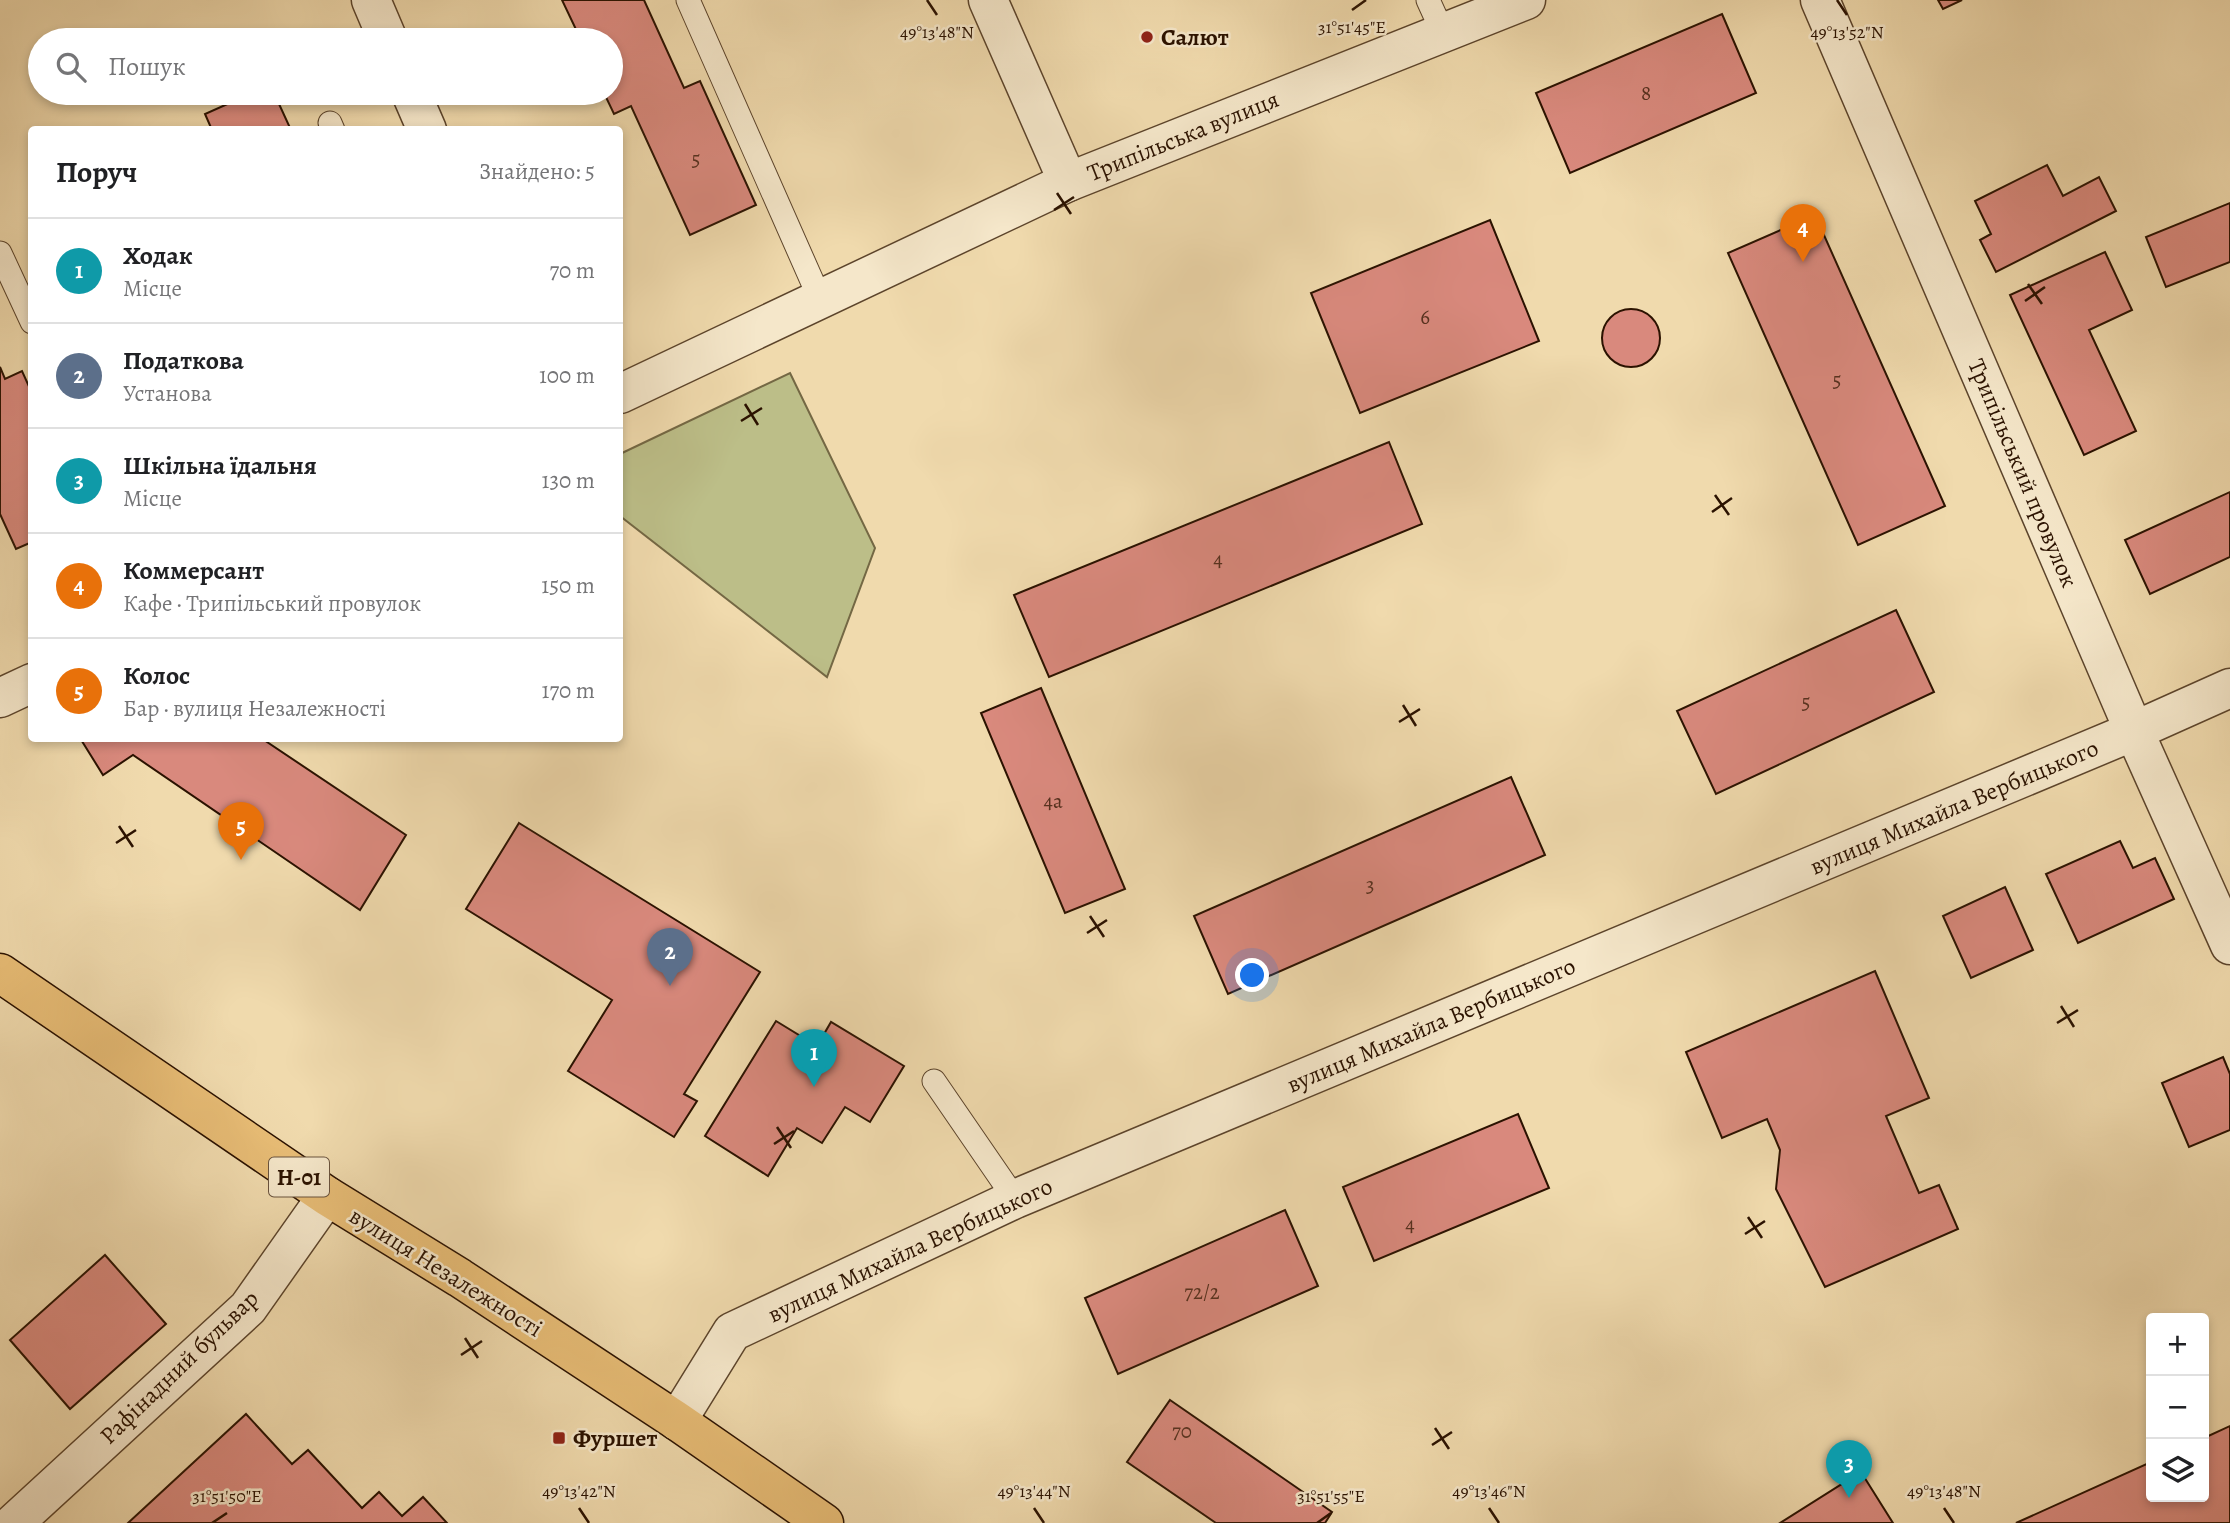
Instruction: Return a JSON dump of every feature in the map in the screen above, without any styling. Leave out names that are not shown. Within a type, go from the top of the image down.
[{"type":"main road","name":"вулиця Незалежності","points":[[0,973],[327,1196],[460,1278],[677,1421],[824,1523]]},
{"type":"street","points":[[371,0],[383,28]]},
{"type":"street","points":[[988,0],[1068,182]]},
{"type":"street","name":"Трипільська вулиця","points":[[623,393],[1068,182],[1435,16],[1525,0]]},
{"type":"street","name":"Трипільський провулок","points":[[1819,0],[2134,732],[2230,945]]},
{"type":"street","points":[[416,105],[425,126]]},
{"type":"street","points":[[0,698],[28,684]]},
{"type":"street","name":"вулиця Михайла Вербицького","points":[[677,1421],[732,1332],[1015,1199],[2134,732],[2230,688]]},
{"type":"street","name":"Рафінадний бульвар","points":[[14,1523],[248,1308],[327,1196]]},
{"type":"lane","points":[[688,0],[820,299]]},
{"type":"lane","points":[[0,253],[28,313]]},
{"type":"lane","points":[[934,1081],[1015,1199]]},
{"type":"green space","points":[[790,373],[875,548],[827,677],[623,518],[623,453]]},
{"type":"building","points":[[562,0],[644,0],[684,88],[700,81],[756,205],[690,235],[631,106],[614,114],[610,105],[623,105],[623,28],[575,28]]},
{"type":"building","points":[[1938,0],[1962,0],[1943,9]]},
{"type":"building","points":[[1722,14],[1756,93],[1570,173],[1536,93]]},
{"type":"building","points":[[225,105],[280,105],[289,126],[210,126],[205,114]]},
{"type":"building","points":[[2047,165],[2063,196],[2099,177],[2116,211],[1996,272],[1980,240],[1991,234],[1975,201]]},
{"type":"building","points":[[2230,203],[2230,262],[2166,287],[2146,237]]},
{"type":"building","points":[[1815,215],[1945,506],[1858,545],[1728,253]]},
{"type":"building","points":[[1490,220],[1539,341],[1360,413],[1311,293]]},
{"type":"building","points":[[2105,252],[2132,310],[2089,330],[2136,431],[2084,455],[2010,295]]},
{"type":"building","points":[[1625,309],[1637,309],[1652,317],[1660,332],[1660,344],[1652,359],[1637,367],[1625,367],[1610,359],[1602,344],[1602,332],[1610,317]]},
{"type":"building","points":[[0,367],[5,379],[22,371],[28,384],[28,544],[16,549],[0,514]]},
{"type":"building","points":[[1389,442],[1422,524],[1049,677],[1014,595]]},
{"type":"building","points":[[2230,492],[2230,557],[2150,594],[2125,540]]},
{"type":"building","points":[[1896,610],[1934,692],[1716,794],[1677,711]]},
{"type":"building","points":[[1041,688],[1125,889],[1065,913],[981,713]]},
{"type":"building","points":[[82,742],[267,742],[406,835],[360,910],[133,755],[103,775]]},
{"type":"building","points":[[1511,777],[1545,855],[1228,994],[1194,916]]},
{"type":"building","points":[[519,823],[760,972],[684,1094],[697,1101],[674,1137],[568,1071],[612,1000],[466,909]]},
{"type":"building","points":[[2120,841],[2133,868],[2155,858],[2174,899],[2078,943],[2046,874]]},
{"type":"building","points":[[2005,887],[2033,950],[1971,978],[1943,916]]},
{"type":"building","points":[[1875,971],[1929,1098],[1886,1116],[1919,1193],[1939,1185],[1958,1229],[1825,1287],[1776,1189],[1780,1150],[1767,1119],[1722,1138],[1686,1052]]},
{"type":"building","points":[[776,1021],[817,1046],[831,1022],[904,1066],[870,1122],[845,1107],[822,1143],[797,1128],[768,1176],[705,1136]]},
{"type":"building","points":[[2223,1057],[2230,1074],[2230,1130],[2189,1147],[2162,1083]]},
{"type":"building","points":[[1518,1114],[1549,1188],[1374,1261],[1343,1187]]},
{"type":"building","points":[[1285,1210],[1318,1286],[1118,1374],[1085,1298]]},
{"type":"building","points":[[105,1255],[166,1324],[70,1409],[10,1340]]},
{"type":"building","points":[[1170,1400],[1332,1512],[1325,1523],[1216,1523],[1127,1462]]},
{"type":"building","points":[[246,1414],[292,1464],[308,1450],[362,1508],[379,1492],[402,1516],[423,1497],[447,1523],[128,1523]]},
{"type":"building","points":[[2230,1426],[2230,1523],[2016,1523],[2146,1464],[2146,1502],[2209,1502],[2209,1436]]},
{"type":"building","points":[[1861,1472],[1893,1523],[1780,1523]]},
{"type":"place","name":"Салют","points":[[1147,37]]},
{"type":"place","name":"Коммерсант","points":[[1803,262]]},
{"type":"place","name":"Колос","points":[[241,860]]},
{"type":"place","name":"Податкова","points":[[670,986]]},
{"type":"place","name":"Ходак","points":[[814,1087]]},
{"type":"place","name":"Фуршет","points":[[559,1438]]},
{"type":"place","name":"Шкільна їдальня","points":[[1849,1498]]}]
